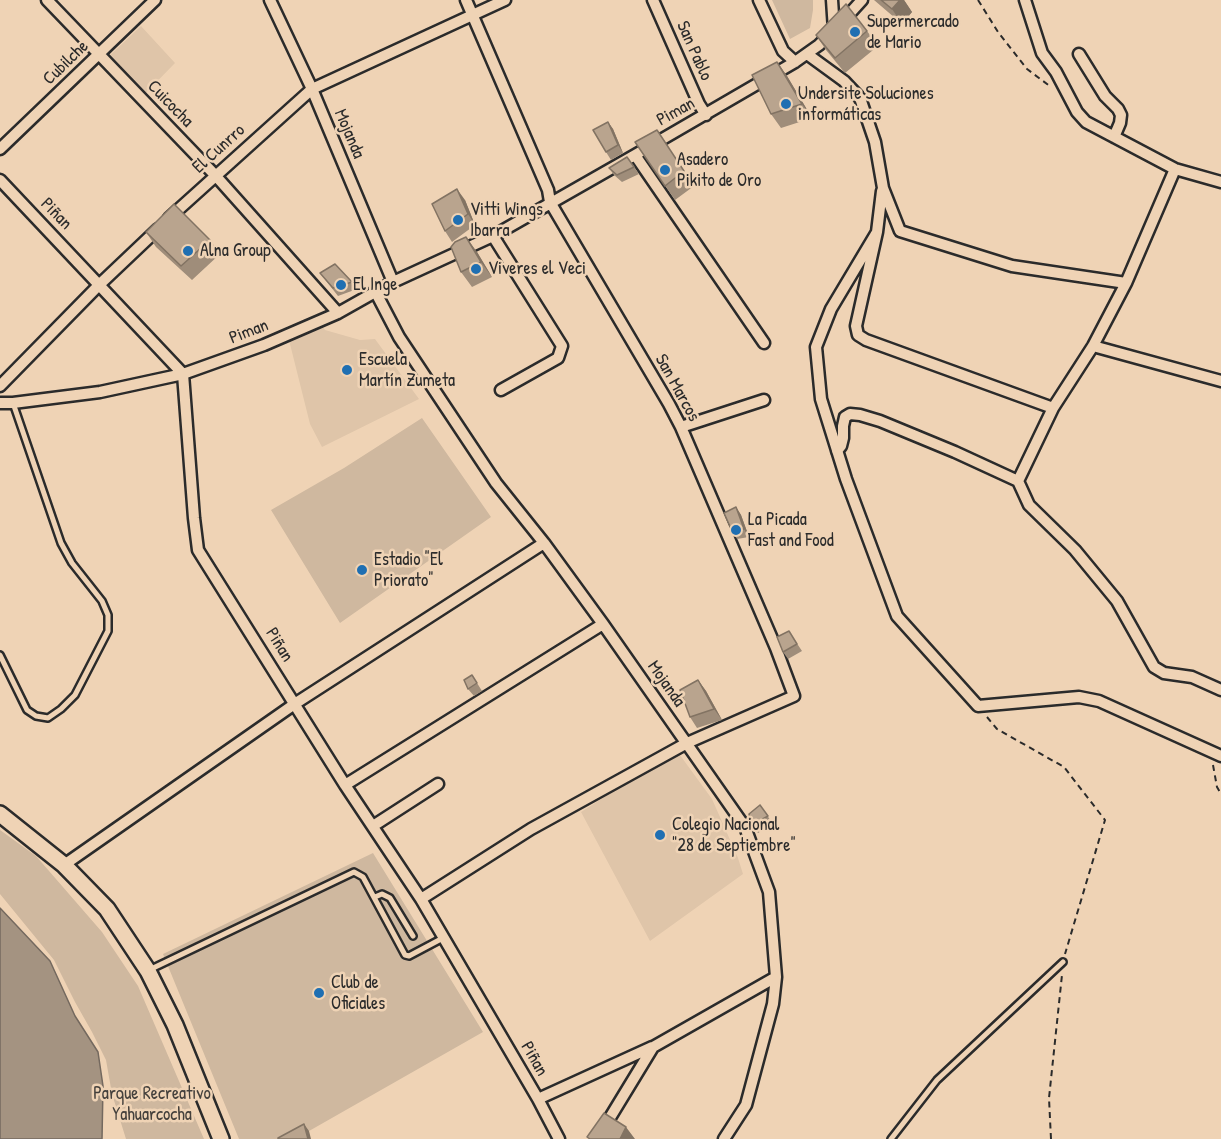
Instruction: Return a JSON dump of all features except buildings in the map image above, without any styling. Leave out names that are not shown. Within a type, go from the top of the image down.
[{"type":"street","name":"Cuicocha","points":[[47,0],[215,175],[338,313]]},
{"type":"street","name":"Cubilche","points":[[0,149],[155,0]]},
{"type":"street","name":"Mojanda","points":[[270,0],[312,89],[393,282]]},
{"type":"street","name":"San Marcos","points":[[466,0],[548,190],[550,202],[681,427],[794,696],[687,742]]},
{"type":"street","name":"El Cunrro","points":[[0,386],[100,284],[215,175],[312,89],[505,0]]},
{"type":"street","name":"San Pablo","points":[[653,0],[706,115]]},
{"type":"street","points":[[759,0],[783,51],[795,62]]},
{"type":"street","points":[[832,0],[834,30]]},
{"type":"street","name":"Piman","points":[[0,403],[100,392],[183,374],[264,345],[338,313],[393,282],[493,236],[795,62],[834,30],[862,0]]},
{"type":"street","points":[[1024,0],[1042,53],[1056,72],[1077,112],[1086,122],[1175,169],[1221,182]]},
{"type":"street","points":[[807,54],[844,81],[860,98],[875,142],[883,188],[900,231],[1012,266],[1126,283]]},
{"type":"street","points":[[1078,54],[1121,115],[1114,137]]},
{"type":"street","points":[[635,155],[764,343]]},
{"type":"street","points":[[1017,481],[1053,408],[1093,346],[1126,283],[1175,169]]},
{"type":"street","name":"Piñan","points":[[0,180],[183,374],[198,550],[345,785],[421,899],[559,1139]]},
{"type":"street","points":[[883,188],[877,232],[856,326],[858,335],[866,340],[1053,408]]},
{"type":"street","points":[[877,232],[831,309],[816,347],[821,399],[846,479],[897,616],[978,706],[1080,698],[1099,701],[1221,756]]},
{"type":"street","points":[[493,236],[562,346],[558,358],[501,390]]},
{"type":"street","name":"Mojanda","points":[[375,291],[399,337],[496,483],[603,624],[745,827],[769,892],[776,977],[773,1004],[746,1105],[723,1139]]},
{"type":"street","points":[[1093,346],[1221,381]]},
{"type":"street","points":[[681,427],[764,400]]},
{"type":"street","points":[[837,451],[842,446],[845,417],[850,414],[860,415],[955,452],[1017,481],[1029,505],[1075,550],[1117,601],[1154,667],[1164,673],[1192,677],[1221,690]]},
{"type":"street","points":[[64,865],[296,704],[543,543]]},
{"type":"street","points":[[345,785],[603,624]]},
{"type":"street","points":[[421,899],[531,829],[687,742]]},
{"type":"street","points":[[373,826],[438,784]]},
{"type":"street","points":[[0,813],[64,865],[107,909],[148,971],[174,1025],[221,1139]]},
{"type":"street","points":[[538,1099],[653,1047],[776,977]]},
{"type":"street","points":[[597,1139],[653,1047]]},
{"type":"lane","points":[[0,655],[27,711],[36,716],[48,718],[75,695],[108,631],[108,615],[102,601],[72,563],[61,543],[13,403]]},
{"type":"lane","points":[[148,971],[354,872],[363,877],[405,955],[409,956],[444,938]]},
{"type":"lane","points":[[375,897],[382,894],[390,898],[413,936]]},
{"type":"lane","points":[[891,1139],[937,1080],[1063,963]]},
{"type":"path","points":[[978,0],[998,32],[1027,69],[1052,88]]},
{"type":"path","points":[[978,706],[997,729],[1065,767],[1105,820],[1063,963],[1049,1098],[1051,1139]]},
{"type":"path","points":[[1210,751],[1221,794]]},
{"type":"shaded area","points":[[141,26],[175,63],[141,98],[105,60]]},
{"type":"shaded area","name":"Escuela Martín Zumeta","points":[[319,322],[325,330],[360,340],[375,339],[419,399],[322,447],[310,424],[288,336]]},
{"type":"shaded area","name":"Colegio Nacional \"28 de Septiembre\"","points":[[677,751],[712,799],[743,874],[650,941],[581,812]]},
{"type":"shaded area","points":[[0,908],[50,961],[75,1016],[98,1052],[103,1086],[102,1139],[0,1139]]},
{"type":"green space","points":[[772,0],[813,0],[810,28],[790,39]]},
{"type":"green space","name":"Estadio \"El Priorato\"","points":[[422,418],[491,517],[340,623],[271,510],[344,468]]},
{"type":"green space","name":"Parque Recreativo Yahuarcocha","points":[[0,830],[36,856],[102,932],[138,986],[204,1139],[126,1139],[112,1094],[106,1060],[92,1032],[54,960],[0,894]]},
{"type":"green space","name":"Club de Oficiales","points":[[373,853],[483,1032],[295,1139],[239,1139],[163,954]]},
{"type":"place","name":"Supermercado de Mario","points":[[855,32]]},
{"type":"place","name":"Undersite Soluciones informáticas","points":[[786,104]]},
{"type":"place","name":"Asadero Pikito de Oro","points":[[665,170]]},
{"type":"place","name":"Vitti Wings Ibarra","points":[[458,220]]},
{"type":"place","name":"Alna Group","points":[[188,251]]},
{"type":"place","name":"Viveres el Veci","points":[[476,269]]},
{"type":"place","name":"El Inge","points":[[341,285]]},
{"type":"place","name":"Escuela Martín Zumeta","points":[[347,370]]},
{"type":"place","name":"La Picada Fast and Food","points":[[736,530]]},
{"type":"place","name":"Estadio \"El Priorato\"","points":[[362,570]]},
{"type":"place","name":"Colegio Nacional \"28 de Septiembre\"","points":[[660,835]]},
{"type":"place","name":"Club de Oficiales","points":[[319,993]]}]
